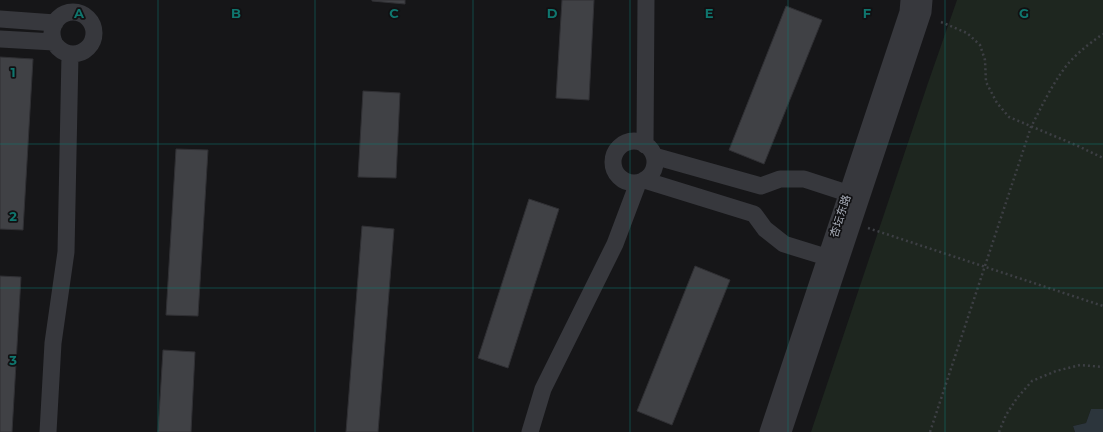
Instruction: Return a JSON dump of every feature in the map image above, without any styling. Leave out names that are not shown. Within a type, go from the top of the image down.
[{"type":"street","points":[[646,0],[649,150],[655,162],[650,176],[641,181],[631,183],[624,181],[619,177],[614,165],[616,152],[620,147],[626,144],[638,142],[649,150],[761,186],[780,179],[804,179],[847,193]]},
{"type":"street","name":"杏坛东路","points":[[768,432],[908,12],[909,0]]},
{"type":"street","name":"杏坛东路","points":[[783,432],[923,12],[924,0]]},
{"type":"street","points":[[71,12],[77,13],[84,15],[89,20],[94,33],[89,46],[83,51],[70,54],[58,48],[54,42],[52,29],[55,23],[64,14],[71,12]]},
{"type":"street","points":[[0,19],[55,23]]},
{"type":"street","points":[[0,39],[54,42]]},
{"type":"street","points":[[48,432],[53,343],[66,252],[70,54]]},
{"type":"street","points":[[641,181],[754,214],[765,230],[784,244],[826,257]]},
{"type":"street","points":[[530,432],[543,389],[615,244],[641,181]]},
{"type":"path","points":[[941,22],[967,33],[980,45],[985,60],[986,82],[997,103],[1009,117],[1103,158]]},
{"type":"path","points":[[930,432],[1031,127],[1047,95],[1068,64],[1088,44],[1103,34]]},
{"type":"path","points":[[867,228],[1103,306]]},
{"type":"path","points":[[999,432],[1006,415],[1017,398],[1032,381],[1056,371],[1080,365],[1103,367]]},
{"type":"shaded area","points":[[957,0],[1103,0],[1103,409],[1091,409],[1086,423],[1073,426],[1075,432],[811,432],[928,83]]},
{"type":"shaded area","points":[[1091,409],[1103,409],[1103,432],[1075,432],[1073,426],[1086,423]]},
{"type":"building","points":[[405,0],[405,4],[372,1]]},
{"type":"building","points":[[562,0],[594,0],[589,100],[556,98]]},
{"type":"building","points":[[786,6],[822,20],[764,164],[729,150]]},
{"type":"building","points":[[0,57],[33,59],[23,230],[0,229]]},
{"type":"building","points":[[363,91],[400,93],[396,178],[358,177]]},
{"type":"building","points":[[176,149],[208,150],[198,316],[166,315]]},
{"type":"building","points":[[529,199],[559,209],[508,368],[478,358]]},
{"type":"building","points":[[362,226],[394,229],[378,432],[346,432]]},
{"type":"building","points":[[695,266],[730,280],[672,425],[637,411]]},
{"type":"building","points":[[0,276],[21,277],[12,432],[0,432]]},
{"type":"building","points":[[163,350],[195,352],[191,432],[158,432]]}]
